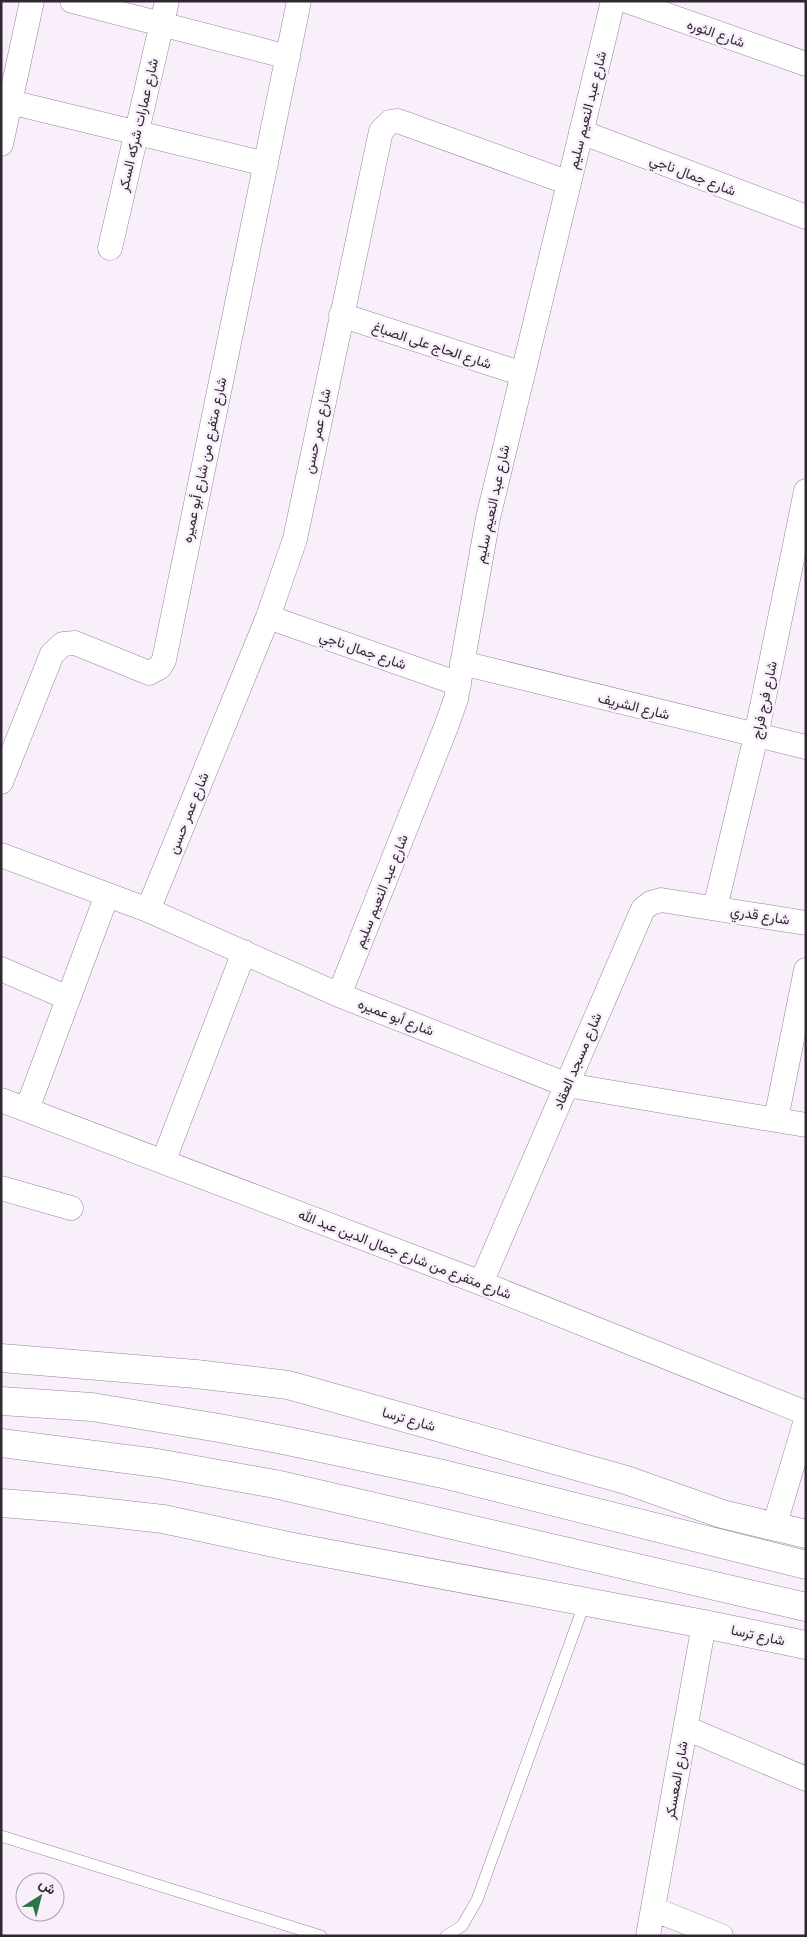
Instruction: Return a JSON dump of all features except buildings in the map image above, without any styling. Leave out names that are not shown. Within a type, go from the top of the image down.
[{"type":"main road","name":"شارع ترسا","points":[[1,1358],[196,1374],[288,1385],[626,1480],[722,1514],[806,1534]]},
{"type":"main road","points":[[1,1401],[92,1408],[288,1441],[443,1474],[806,1565]]},
{"type":"main road","points":[[1,1442],[157,1463],[276,1484],[806,1607]]},
{"type":"main road","name":"شارع ترسا","points":[[1,1504],[65,1508],[163,1519],[288,1546],[806,1645]]},
{"type":"street","points":[[1,144],[32,1]]},
{"type":"street","points":[[72,1],[288,58]]},
{"type":"street","name":"شارع عمارات شركه السكر","points":[[110,248],[167,1]]},
{"type":"street","name":"شارع متفرع من شارع أبو عميره","points":[[1,782],[52,654],[62,644],[75,643],[149,673],[160,667],[164,660],[299,1]]},
{"type":"street","name":"شارع عبد النعيم سليم","points":[[339,995],[446,727],[460,673],[488,518],[613,1]]},
{"type":"street","name":"شارع الثوره","points":[[627,1],[806,64]]},
{"type":"street","points":[[10,102],[266,164]]},
{"type":"street","name":"شارع عمر حسن","points":[[148,910],[268,617],[295,539],[380,131],[390,122],[398,121],[569,183]]},
{"type":"street","name":"شارع جمال ناجي","points":[[581,132],[806,217]]},
{"type":"street","name":"شارع الحاج على الصباغ","points":[[341,316],[523,374]]},
{"type":"street","name":"شارع فرج فراج","points":[[715,908],[756,736],[806,491]]},
{"type":"street","name":"شارع جمال ناجي","points":[[268,617],[460,673]]},
{"type":"street","name":"شارع الشريف","points":[[460,673],[806,747]]},
{"type":"street","name":"شارع أبو عميره","points":[[1,855],[148,910],[339,995],[567,1084],[806,1125]]},
{"type":"street","points":[[28,1109],[107,895]]},
{"type":"street","name":"شارع مسجد العقاد","points":[[482,1283],[643,909],[651,903],[661,900],[715,908]]},
{"type":"street","name":"شارع قدري","points":[[715,908],[806,923]]},
{"type":"street","points":[[163,1162],[244,952]]},
{"type":"street","points":[[1,969],[68,998]]},
{"type":"street","points":[[776,1119],[806,970]]},
{"type":"street","name":"شارع متفرع من شارع جمال الدين عبد الله","points":[[1,1100],[482,1283],[806,1413]]},
{"type":"street","points":[[1,1188],[71,1208]]},
{"type":"street","points":[[774,1527],[806,1420]]},
{"type":"street","name":"شارع المعسكر","points":[[648,1936],[704,1624]]},
{"type":"street","points":[[686,1728],[806,1779]]},
{"type":"street","points":[[653,1909],[721,1936]]},
{"type":"lane","points":[[446,1936],[462,1926],[477,1900],[585,1602]]},
{"type":"lane","points":[[1,1836],[321,1936]]}]
